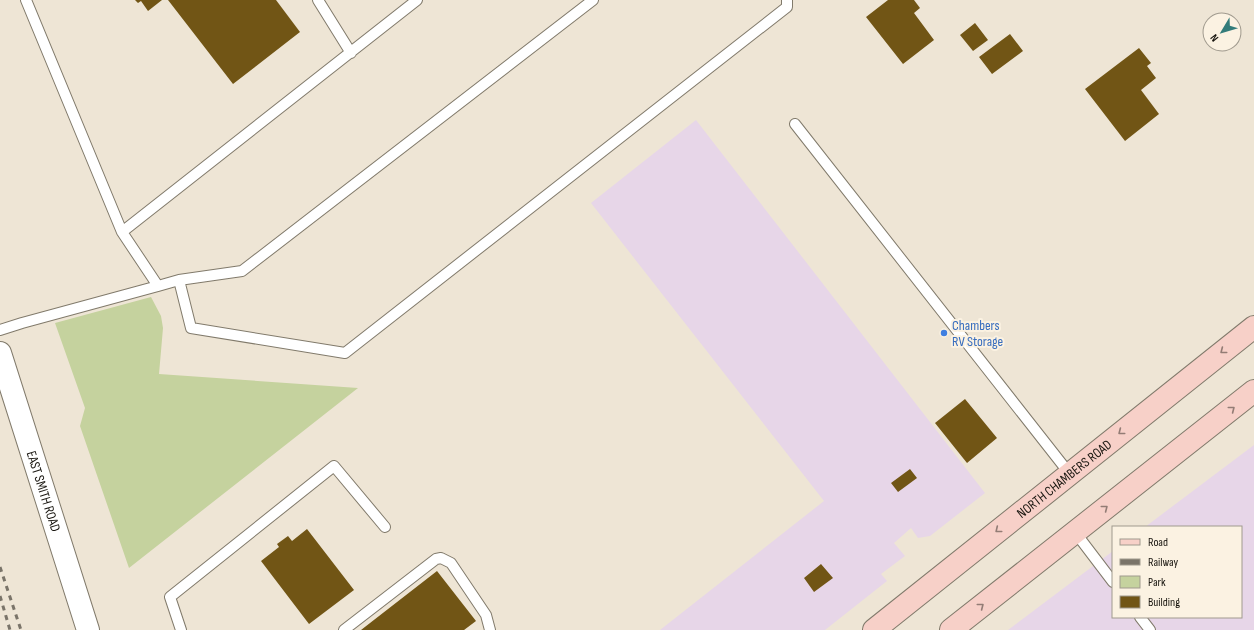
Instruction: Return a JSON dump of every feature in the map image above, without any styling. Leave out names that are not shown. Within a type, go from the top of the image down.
[{"type":"main road","name":"NORTH CHAMBERS ROAD","points":[[874,630],[1254,327]]},
{"type":"main road","points":[[951,630],[1254,391]]},
{"type":"street","name":"EAST SMITH ROAD","points":[[0,353],[88,630]]},
{"type":"lane","points":[[26,0],[122,232],[158,286]]},
{"type":"lane","points":[[318,0],[351,53]]},
{"type":"lane","points":[[122,232],[417,0]]},
{"type":"lane","points":[[0,330],[179,280],[242,271],[593,0]]},
{"type":"lane","points":[[179,280],[191,328],[345,353],[787,7],[787,0]]},
{"type":"lane","points":[[795,124],[1069,473]]},
{"type":"lane","points":[[181,630],[170,597],[334,466],[384,527]]},
{"type":"lane","points":[[1075,532],[1112,581]]},
{"type":"lane","points":[[344,630],[436,559],[441,558],[450,563],[486,615],[490,630]]},
{"type":"lane","points":[[1141,618],[1150,630]]},
{"type":"shaded area","points":[[696,120],[985,493],[930,536],[918,538],[911,528],[894,543],[905,556],[881,574],[887,581],[825,630],[660,630],[824,501],[591,203]]},
{"type":"shaded area","points":[[1254,445],[1254,630],[1008,630],[1112,552],[1112,618],[1242,618],[1242,526],[1146,526]]},
{"type":"green space","points":[[151,297],[161,316],[163,328],[159,374],[358,388],[129,568],[80,426],[85,408],[55,323]]},
{"type":"building","points":[[135,0],[162,0],[148,11],[141,1],[138,3]]},
{"type":"building","points":[[168,0],[276,0],[300,32],[233,84]]},
{"type":"building","points":[[888,0],[914,0],[920,8],[914,13],[934,40],[903,64],[866,17]]},
{"type":"building","points":[[975,23],[988,40],[973,51],[960,35]]},
{"type":"building","points":[[1010,34],[1023,51],[992,74],[979,57]]},
{"type":"building","points":[[1139,48],[1151,63],[1147,66],[1156,78],[1141,90],[1159,114],[1125,141],[1085,89]]},
{"type":"building","points":[[965,399],[997,438],[967,463],[935,423]]},
{"type":"building","points":[[910,469],[917,478],[898,492],[891,483]]},
{"type":"building","points":[[307,529],[354,590],[309,624],[261,561],[279,547],[277,544],[288,536],[292,541]]},
{"type":"building","points":[[821,564],[833,578],[814,592],[804,578]]},
{"type":"building","points":[[437,571],[476,621],[464,630],[361,630]]},
{"type":"railway","points":[[0,567],[21,630]]},
{"type":"railway","points":[[0,596],[10,630]]},
{"type":"place","name":"Chambers RV Storage","points":[[944,333]]}]
